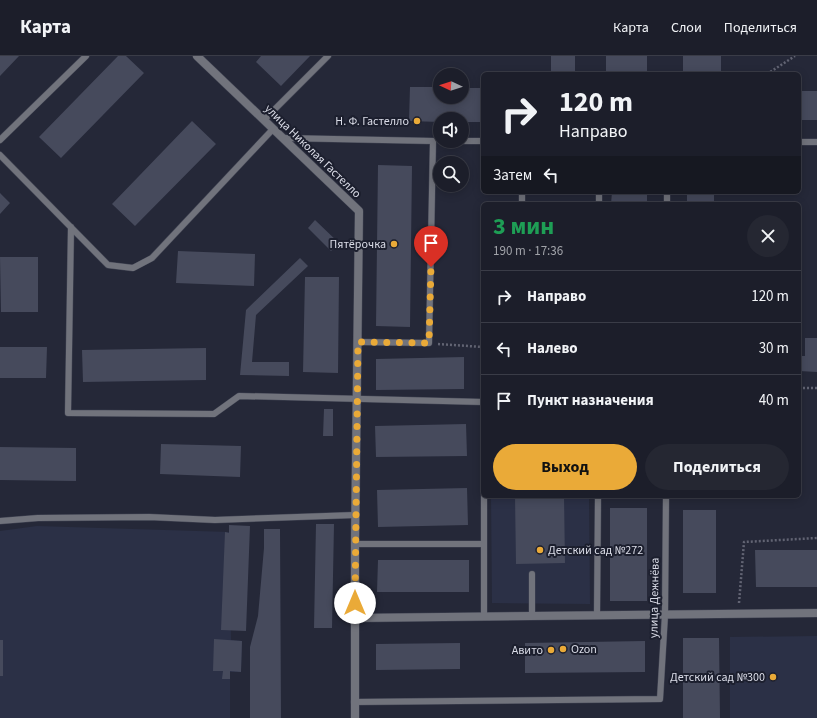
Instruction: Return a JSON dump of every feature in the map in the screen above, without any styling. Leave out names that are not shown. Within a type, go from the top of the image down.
[{"type":"street","name":"улица Николая Гастелло","points":[[197,56],[359,211],[354,544],[354,718]]},
{"type":"street","points":[[355,618],[817,613]]},
{"type":"lane","points":[[0,140],[86,56]]},
{"type":"lane","points":[[264,120],[328,56]]},
{"type":"lane","points":[[0,155],[108,265],[133,268],[152,258],[273,129]]},
{"type":"lane","points":[[283,138],[433,141]]},
{"type":"lane","points":[[469,141],[481,141]]},
{"type":"lane","points":[[801,142],[817,142]]},
{"type":"lane","points":[[358,342],[429,343],[437,148]]},
{"type":"lane","points":[[72,227],[68,413],[214,414],[239,396],[481,402]]},
{"type":"lane","points":[[484,498],[484,617]]},
{"type":"lane","points":[[597,616],[598,498]]},
{"type":"lane","name":"улица Дежнёва","points":[[354,702],[660,700],[666,615],[666,498]]},
{"type":"lane","points":[[0,521],[38,518],[215,520],[355,515]]},
{"type":"lane","points":[[354,544],[484,544]]},
{"type":"lane","points":[[532,574],[532,616]]},
{"type":"path","points":[[770,72],[795,56]]},
{"type":"path","points":[[429,343],[481,347]]},
{"type":"path","points":[[801,388],[817,388]]},
{"type":"path","points":[[738,614],[744,542],[817,538]]},
{"type":"shaded area","name":"Детский сад №272","points":[[491,498],[589,498],[590,604],[492,603]]},
{"type":"shaded area","points":[[37,526],[229,532],[231,640],[242,641],[241,672],[230,672],[230,718],[0,718],[0,531]]},
{"type":"shaded area","name":"Детский сад №300","points":[[817,636],[817,718],[730,718],[730,637]]},
{"type":"building","points":[[0,56],[19,56],[0,76]]},
{"type":"building","points":[[118,56],[126,56],[144,73],[61,158],[39,137]]},
{"type":"building","points":[[261,56],[310,56],[281,86],[256,62]]},
{"type":"building","points":[[551,56],[575,56],[575,72],[551,72]]},
{"type":"building","points":[[606,56],[647,56],[647,72],[606,72]]},
{"type":"building","points":[[683,56],[721,56],[721,72],[683,72]]},
{"type":"building","points":[[410,87],[433,87],[433,104],[469,104],[469,88],[481,88],[481,122],[469,122],[469,112],[433,112],[433,122],[409,121]]},
{"type":"building","points":[[801,91],[817,91],[817,120],[801,120]]},
{"type":"building","points":[[192,121],[216,144],[135,226],[112,204]]},
{"type":"building","points":[[378,165],[412,166],[410,327],[376,326]]},
{"type":"building","points":[[0,193],[10,203],[0,214]]},
{"type":"building","points":[[612,194],[647,194],[647,202],[611,202]]},
{"type":"building","points":[[687,194],[714,194],[714,202],[687,202]]},
{"type":"building","points":[[315,220],[339,243],[331,251],[308,228]]},
{"type":"building","points":[[178,251],[255,254],[254,286],[176,283]]},
{"type":"building","points":[[0,257],[38,257],[38,312],[1,312]]},
{"type":"building","points":[[300,258],[308,266],[256,315],[252,362],[289,362],[289,376],[240,375],[246,310]]},
{"type":"building","points":[[305,277],[339,277],[338,373],[303,372]]},
{"type":"building","points":[[805,338],[817,338],[817,372],[801,371],[801,356],[805,356]]},
{"type":"building","points":[[0,347],[47,347],[46,378],[0,378]]},
{"type":"building","points":[[206,348],[206,380],[83,382],[82,350]]},
{"type":"building","points":[[464,357],[464,389],[376,390],[376,359]]},
{"type":"building","points":[[324,409],[333,409],[333,436],[323,436]]},
{"type":"building","points":[[466,424],[467,456],[376,457],[375,426]]},
{"type":"building","points":[[161,444],[241,446],[240,477],[160,474]]},
{"type":"building","points":[[0,447],[76,448],[76,481],[0,480]]},
{"type":"building","points":[[467,488],[468,525],[378,527],[377,490]]},
{"type":"building","points":[[515,498],[564,498],[565,563],[516,564]]},
{"type":"building","points":[[761,498],[795,498],[795,499]]},
{"type":"building","points":[[610,508],[647,508],[647,601],[610,601]]},
{"type":"building","points":[[683,510],[716,510],[716,593],[683,593]]},
{"type":"building","points":[[316,524],[334,524],[332,628],[314,628]]},
{"type":"building","points":[[229,525],[250,526],[246,631],[221,630],[225,532],[229,533]]},
{"type":"building","points":[[264,529],[280,529],[281,718],[250,718],[250,647],[258,616],[264,548]]},
{"type":"building","points":[[755,550],[817,550],[817,587],[756,587]]},
{"type":"building","points":[[378,560],[469,560],[469,592],[377,592]]},
{"type":"building","points":[[683,638],[719,638],[720,718],[683,718]]},
{"type":"building","points":[[214,639],[242,641],[241,672],[230,671],[230,679],[222,679],[223,671],[213,671]]},
{"type":"building","points":[[0,640],[3,640],[3,676],[0,676]]},
{"type":"building","points":[[645,641],[645,672],[525,673],[525,643]]},
{"type":"building","points":[[460,643],[460,669],[376,670],[376,644]]},
{"type":"place","name":"Н. Ф. Гастелло","points":[[417,121]]},
{"type":"place","name":"Пятёрочка","points":[[394,244]]},
{"type":"place","name":"Детский сад №272","points":[[540,550]]},
{"type":"place","name":"Ozon","points":[[563,649]]},
{"type":"place","name":"Авито","points":[[551,650]]},
{"type":"place","name":"Детский сад №300","points":[[773,677]]},
{"type":"route","points":[[355,603],[358,342],[429,343],[431,267]]}]
